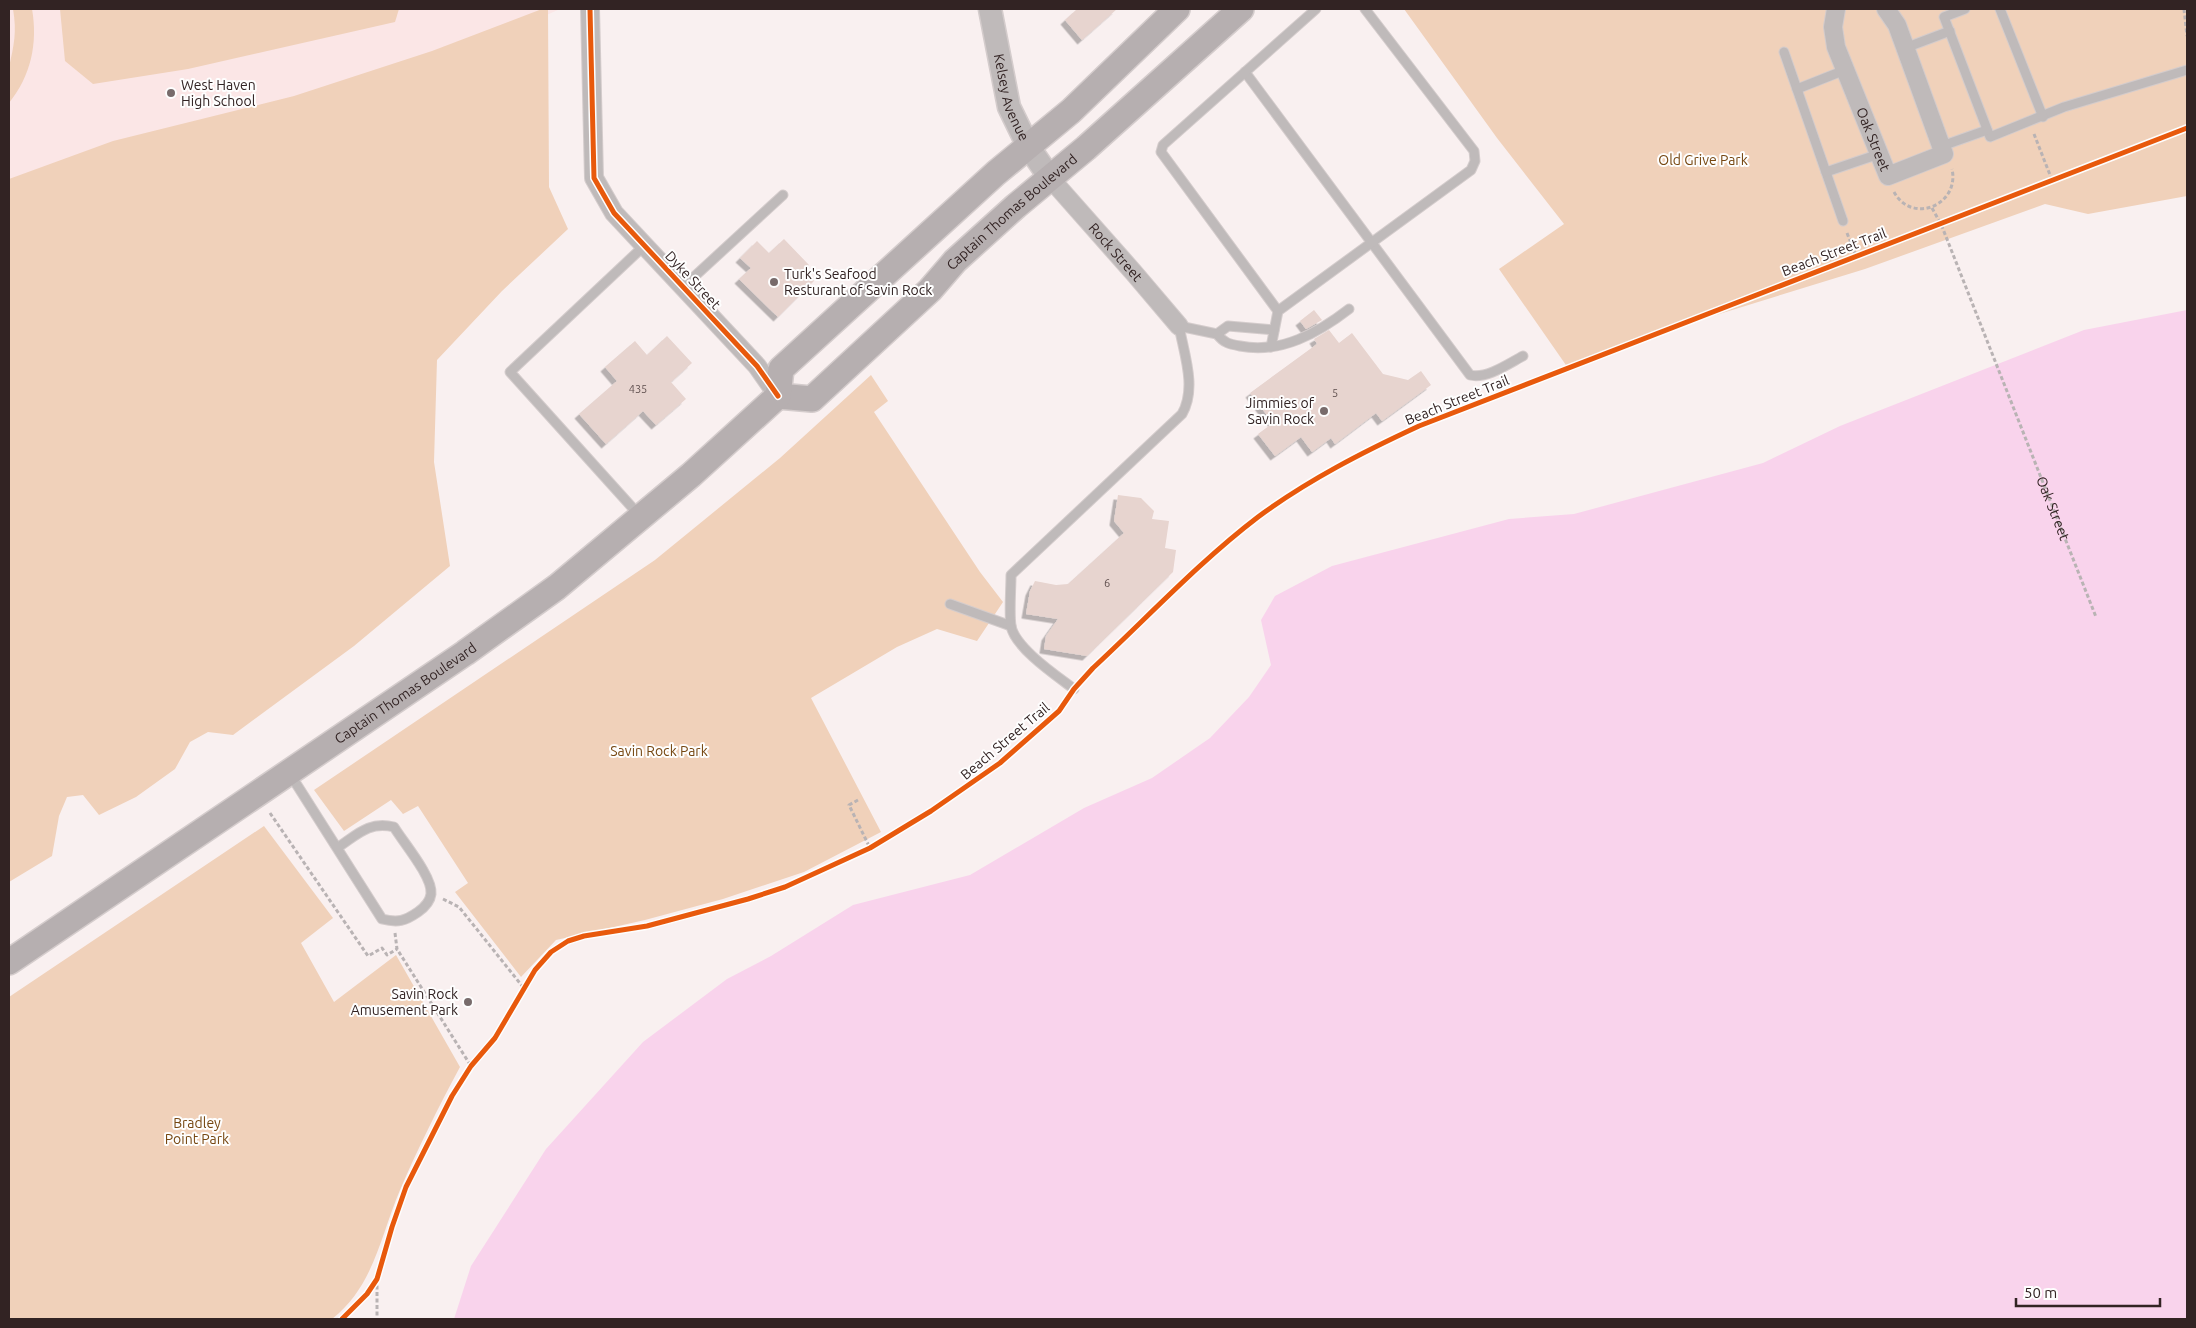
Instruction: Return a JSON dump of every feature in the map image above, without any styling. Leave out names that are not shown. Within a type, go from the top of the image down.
[{"type":"main road","points":[[778,396],[781,369],[996,173],[1071,112],[1178,9]]},
{"type":"main road","name":"Captain Thomas Boulevard","points":[[9,962],[289,772],[556,587],[691,475],[778,396],[812,398],[930,290],[955,261],[1086,148],[1241,9]]},
{"type":"street","name":"Dyke Street","points":[[590,9],[594,178],[614,213],[756,366],[778,396]]},
{"type":"street","name":"Kelsey Avenue","points":[[990,9],[1009,107],[1028,146],[1050,178]]},
{"type":"street","name":"Oak Street","points":[[1836,9],[1833,27],[1836,47],[1888,176],[1944,154],[1942,146]]},
{"type":"street","points":[[1886,9],[1897,25],[1942,146]]},
{"type":"street","name":"Rock Street","points":[[1050,178],[1134,272],[1179,326]]},
{"type":"lane","points":[[1278,310],[1162,152],[1163,145],[1316,9]]},
{"type":"lane","points":[[1271,347],[1278,310],[1470,170],[1475,161],[1474,151],[1365,9]]},
{"type":"lane","points":[[1964,9],[1944,17],[1990,137],[2064,107],[2187,70]]},
{"type":"lane","points":[[2000,9],[2043,117]]},
{"type":"lane","points":[[1906,48],[1950,31]]},
{"type":"lane","points":[[1784,52],[1843,221]]},
{"type":"lane","points":[[1797,89],[1845,70]]},
{"type":"lane","points":[[1245,72],[1470,375],[1478,377],[1524,356]]},
{"type":"lane","points":[[1942,146],[1987,130]]},
{"type":"lane","points":[[1826,172],[1880,154]]},
{"type":"lane","points":[[683,287],[783,195]]},
{"type":"lane","points":[[641,517],[510,372],[645,246]]},
{"type":"lane","points":[[1074,689],[1015,636],[1011,626],[1011,575],[1182,414],[1188,404],[1190,392],[1179,326],[1217,334],[1225,343],[1246,347],[1271,347],[1305,338],[1349,309]]},
{"type":"lane","points":[[1217,334],[1228,326],[1274,330]]},
{"type":"lane","points":[[950,604],[1011,626]]},
{"type":"lane","points":[[289,772],[336,848],[382,920],[403,921],[428,903],[431,893],[430,882],[394,827],[381,824],[371,826],[336,848]]},
{"type":"path","points":[[2184,9],[2187,36]]},
{"type":"path","points":[[2029,122],[2052,180]]},
{"type":"path","points":[[1892,186],[1898,198],[1907,206],[1919,209],[1932,208],[1942,202],[1950,192],[1953,178],[1951,164]]},
{"type":"path","points":[[2043,184],[2061,177]]},
{"type":"path","points":[[1843,221],[1856,256]]},
{"type":"path","points":[[1932,228],[1950,221]]},
{"type":"path","points":[[858,800],[849,805],[870,848]]},
{"type":"path","points":[[270,813],[368,956],[382,948],[387,956],[397,949]]},
{"type":"path","points":[[862,852],[878,843]]},
{"type":"path","points":[[431,893],[459,907],[523,987]]},
{"type":"path","points":[[394,922],[397,949],[471,1066]]},
{"type":"path","points":[[519,996],[527,981]]},
{"type":"path","points":[[466,1073],[475,1060]]},
{"type":"path","points":[[377,1319],[377,1279],[379,1270]]},
{"type":"path","points":[[372,1286],[377,1279]]},
{"type":"shaded area","name":"West Haven High School","points":[[9,9],[560,9],[500,36],[9,184]]},
{"type":"shaded area","points":[[2187,310],[2187,1319],[454,1319],[471,1266],[546,1149],[643,1042],[727,979],[771,956],[853,905],[970,875],[1084,808],[1152,778],[1210,738],[1249,697],[1271,665],[1261,620],[1275,596],[1332,566],[1509,519],[1574,514],[1763,463],[1840,426],[2084,330]]},
{"type":"green space","points":[[13,9],[32,9],[34,34],[28,70],[17,93],[9,103],[8,71],[15,32]]},
{"type":"green space","points":[[60,9],[399,9],[395,22],[188,69],[93,84],[65,61]]},
{"type":"green space","points":[[542,9],[548,9],[549,187],[568,229],[502,291],[437,360],[434,462],[450,566],[354,646],[233,735],[208,732],[190,742],[175,769],[136,797],[99,815],[83,795],[67,797],[59,816],[52,856],[9,882],[9,179],[113,141],[294,96],[432,51]]},
{"type":"green space","name":"Old Grive Park","points":[[1404,9],[2187,9],[2187,196],[2088,214],[2045,204],[1865,269],[1661,332],[1568,368],[1499,269],[1564,224],[1497,138]]},
{"type":"green space","name":"Savin Rock Park","points":[[871,375],[888,401],[874,412],[980,572],[1003,602],[977,641],[937,629],[897,647],[811,698],[881,832],[804,872],[723,899],[645,920],[556,940],[521,977],[455,892],[468,883],[418,806],[403,814],[391,800],[344,831],[314,790],[655,560],[780,458]]},
{"type":"green space","name":"Bradley Point Park","points":[[264,826],[333,918],[301,943],[334,1002],[396,955],[460,1067],[428,1128],[407,1174],[367,1276],[358,1292],[332,1319],[9,1319],[9,997]]},
{"type":"building","points":[[1077,9],[1117,9],[1082,40],[1065,20]]},
{"type":"building","points":[[784,239],[809,265],[804,270],[814,281],[778,317],[739,279],[751,268],[740,258],[757,241],[769,253]]},
{"type":"building","points":[[1314,310],[1322,320],[1306,329],[1300,321]]},
{"type":"building","points":[[1329,330],[1339,343],[1352,333],[1383,374],[1408,380],[1421,371],[1431,385],[1382,421],[1376,413],[1335,444],[1331,438],[1312,452],[1301,437],[1275,456],[1258,434],[1273,423],[1250,393],[1317,344],[1314,339]]},
{"type":"building","points":[[667,336],[692,363],[671,382],[686,399],[656,425],[643,411],[606,444],[579,414],[617,381],[605,367],[635,341],[647,355]]},
{"type":"building","points":[[1118,495],[1141,498],[1154,511],[1152,519],[1169,521],[1165,548],[1176,550],[1173,572],[1087,656],[1044,649],[1046,636],[1058,619],[1026,614],[1030,591],[1035,581],[1056,585],[1068,584],[1124,533],[1114,521]]},
{"type":"cycle path","points":[[590,9],[594,178],[614,213],[757,366],[778,396]]},
{"type":"cycle path","name":"Beach Street Trail","points":[[342,1319],[367,1294],[377,1279],[406,1187],[452,1096],[471,1066],[495,1038],[535,970],[551,952],[568,941],[584,936],[647,926],[785,887],[870,848],[931,811],[1000,763],[1059,711],[1074,689],[1093,668],[1194,571],[1236,534],[1296,491],[1336,467],[1377,446],[1419,426],[2187,128]]},
{"type":"place","name":"West Haven High School","points":[[171,93]]},
{"type":"place","name":"Turk's Seafood Resturant of Savin Rock","points":[[774,282]]},
{"type":"place","name":"Jimmies of Savin Rock","points":[[1324,411]]},
{"type":"place","name":"Savin Rock Amusement Park","points":[[468,1002]]}]
